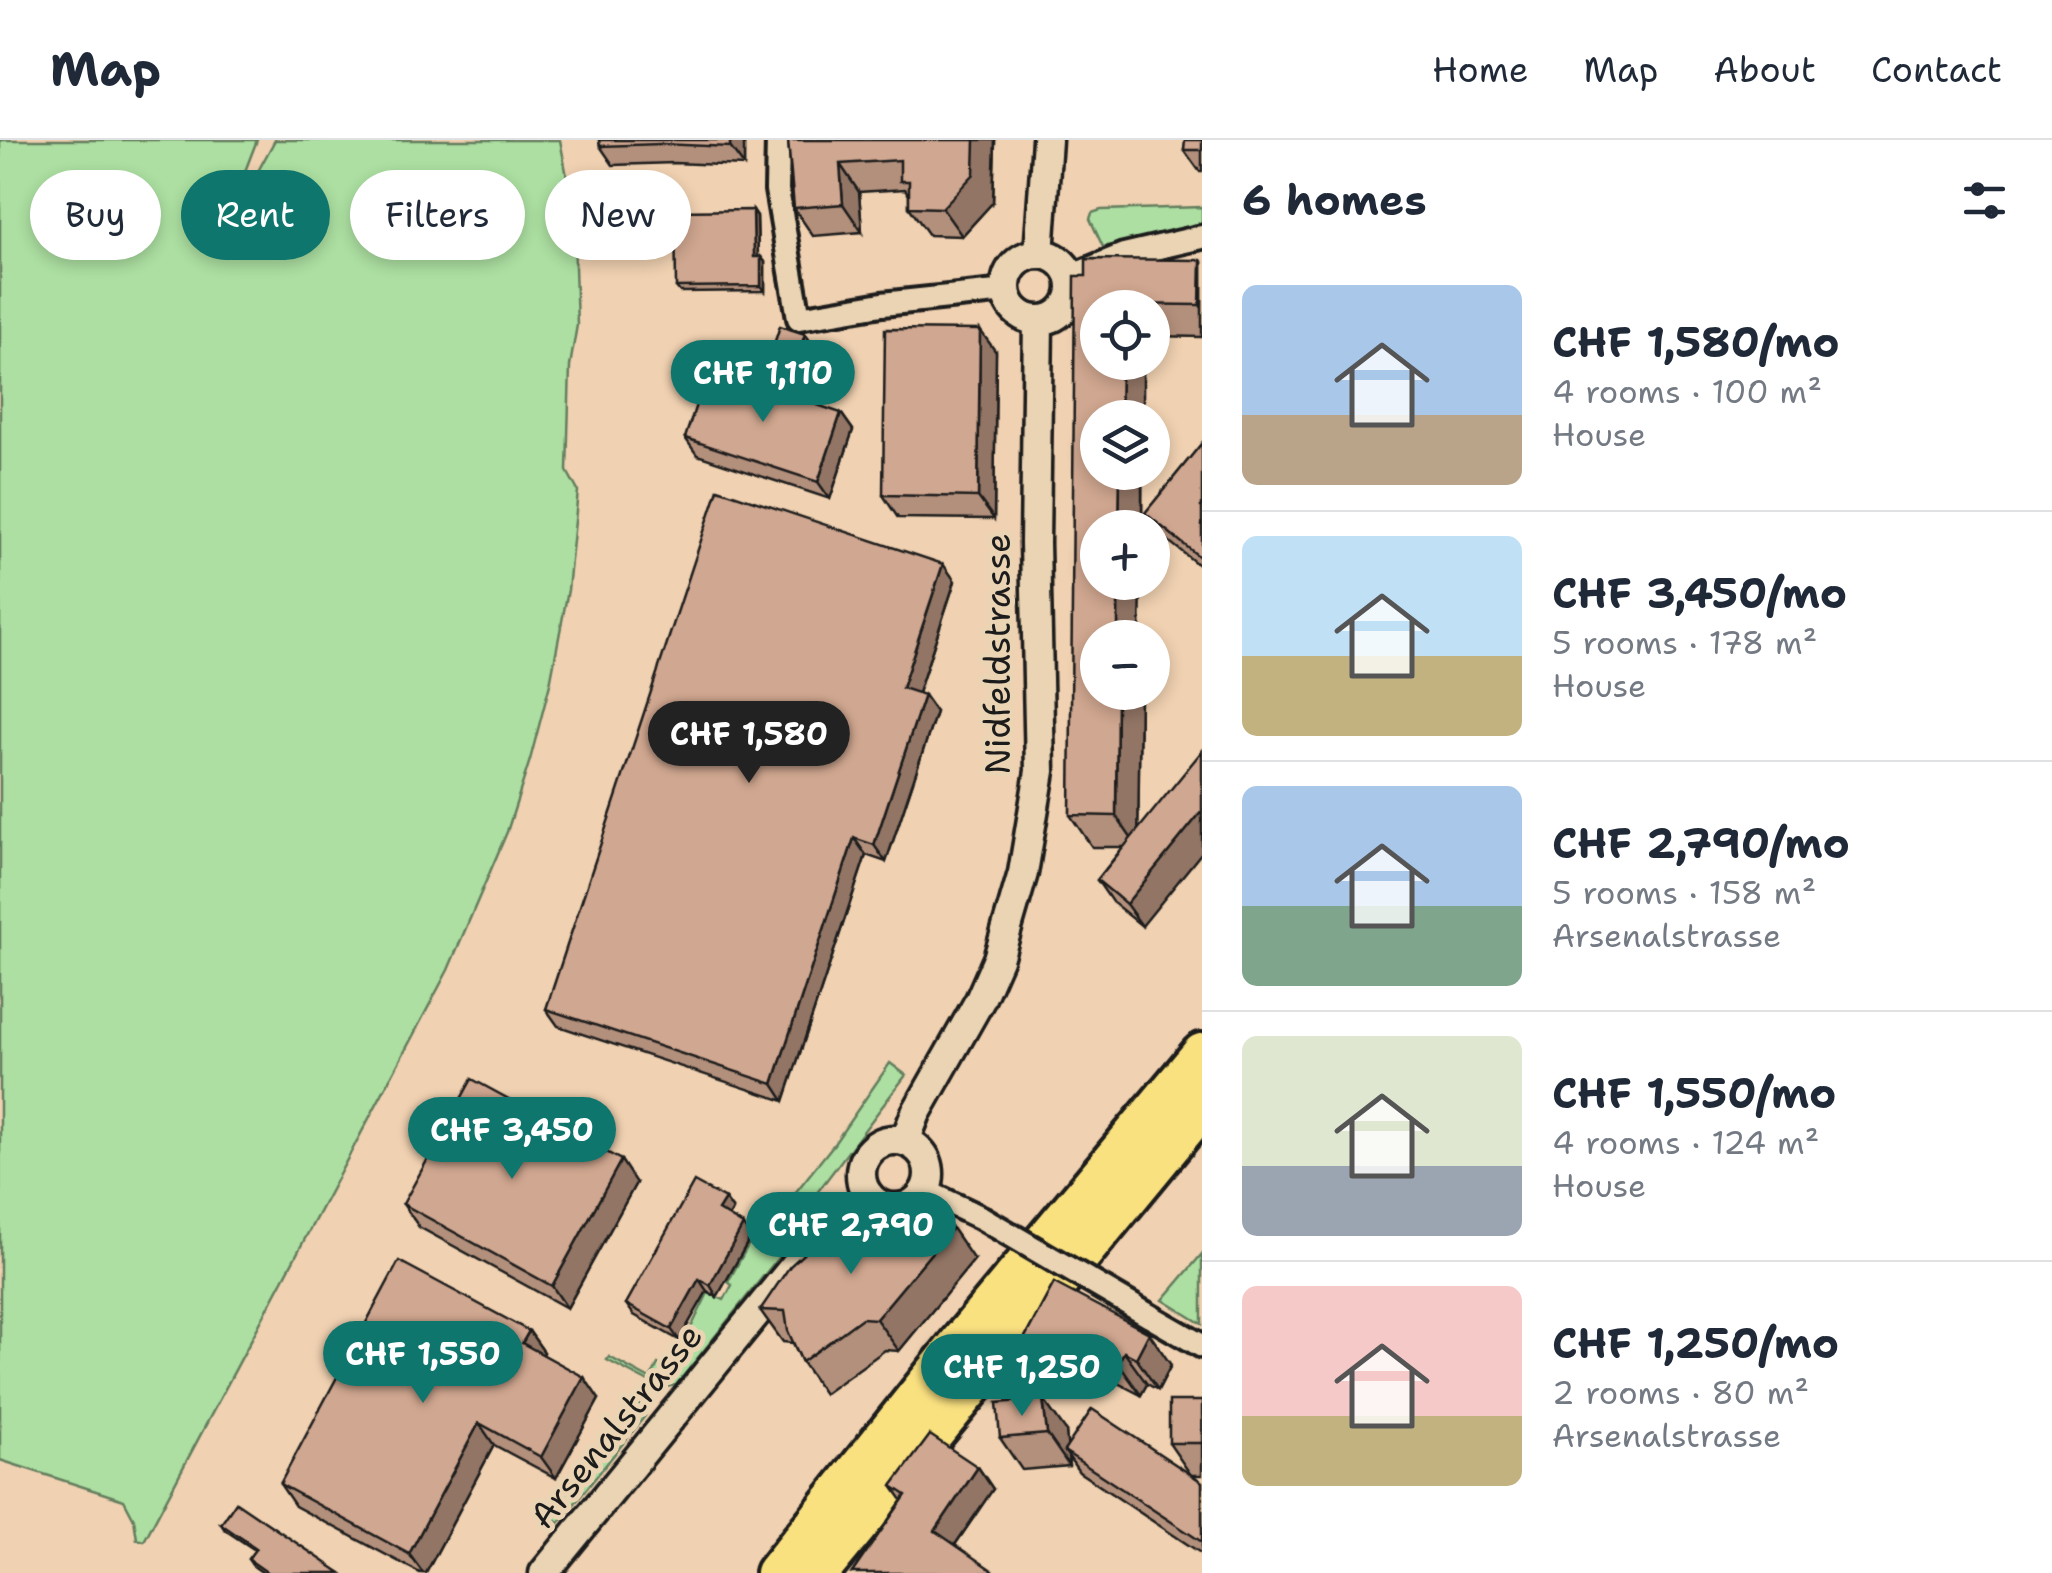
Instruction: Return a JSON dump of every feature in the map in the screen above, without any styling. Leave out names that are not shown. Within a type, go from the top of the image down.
[{"type":"highway","points":[[776,1573],[961,1342],[1202,1054]]},
{"type":"highway","points":[[818,1573],[1202,1107]]},
{"type":"street","points":[[778,140],[777,190],[798,318],[882,304],[1006,291]]},
{"type":"street","points":[[1039,254],[1048,140]]},
{"type":"street","points":[[1070,277],[1124,255],[1202,237]]},
{"type":"street","points":[[1039,254],[1058,260],[1070,277],[1071,295],[1062,310],[1038,320],[1020,314],[1006,291],[1014,265],[1039,254]]},
{"type":"street","name":"Nidfeldstrasse","points":[[906,1141],[916,1113],[972,1016],[998,959],[1023,873],[1040,771],[1035,543],[1038,320]]},
{"type":"street","points":[[886,1140],[906,1141],[922,1152],[929,1182],[925,1192],[903,1207],[884,1206],[869,1196],[861,1168],[869,1151],[886,1140]]},
{"type":"street","points":[[925,1192],[982,1218],[1202,1346]]},
{"type":"street","name":"Arsenalstrasse","points":[[544,1573],[801,1258],[869,1196]]},
{"type":"green space","points":[[0,140],[257,140],[245,170],[181,170],[181,260],[330,260],[330,170],[259,170],[275,140],[560,140],[566,170],[545,170],[545,260],[575,260],[577,325],[570,366],[567,471],[578,491],[568,590],[550,684],[507,832],[448,970],[144,1541],[137,1539],[134,1519],[124,1500],[0,1460]]},
{"type":"green space","points":[[1202,207],[1202,224],[1103,247],[1090,219],[1092,213],[1101,210]]},
{"type":"green space","points":[[890,1063],[906,1075],[816,1194],[822,1203],[676,1385],[660,1388],[607,1360],[609,1357],[650,1379],[658,1364],[676,1371],[685,1352],[681,1348],[708,1293],[724,1300],[732,1285],[728,1282],[762,1220],[775,1206],[791,1198]]},
{"type":"green space","points":[[1202,1254],[1202,1324],[1163,1300]]},
{"type":"green space","points":[[635,1401],[646,1411],[645,1416],[559,1523],[545,1511]]},
{"type":"building","points":[[599,140],[730,140],[730,147],[600,146]]},
{"type":"building","points":[[788,140],[975,140],[974,174],[942,208],[909,207],[909,181],[900,181],[900,160],[840,164],[843,204],[794,208]]},
{"type":"building","points":[[1185,140],[1202,140],[1202,150],[1184,150]]},
{"type":"building","points":[[753,210],[754,257],[761,257],[761,286],[676,287],[676,260],[691,260],[691,211]]},
{"type":"building","points":[[1086,259],[1201,260],[1200,305],[1170,305],[1170,290],[1080,290],[1080,380],[1121,380],[1120,400],[1080,400],[1080,490],[1120,490],[1119,510],[1080,510],[1080,600],[1118,600],[1118,620],[1080,620],[1080,710],[1117,710],[1116,816],[1070,815],[1075,276],[1086,276]]},
{"type":"building","points":[[780,326],[805,334],[797,358],[772,350]]},
{"type":"building","points":[[885,329],[980,330],[978,497],[883,495]]},
{"type":"building","points":[[708,368],[841,413],[818,482],[685,438]]},
{"type":"building","points":[[1202,443],[1202,559],[1170,533],[1170,510],[1147,510],[1164,490],[1170,490],[1170,482]]},
{"type":"building","points":[[718,489],[943,564],[902,688],[924,695],[874,845],[854,838],[773,1084],[546,1009]]},
{"type":"building","points":[[1202,751],[1202,811],[1126,904],[1097,880]]},
{"type":"building","points":[[472,1079],[621,1160],[552,1286],[403,1204]]},
{"type":"building","points":[[694,1182],[725,1199],[718,1210],[743,1225],[710,1285],[699,1279],[671,1329],[626,1304]]},
{"type":"building","points":[[902,1216],[952,1228],[876,1319],[862,1318],[802,1362],[788,1331],[785,1311],[760,1310],[790,1266],[823,1236],[846,1224],[870,1217]]},
{"type":"building","points":[[399,1261],[529,1331],[522,1343],[584,1377],[541,1457],[479,1423],[409,1554],[280,1484]]},
{"type":"building","points":[[1054,1283],[1149,1333],[1136,1358],[1124,1352],[1118,1363],[1082,1344],[1075,1356],[1052,1344],[1046,1356],[1022,1343]]},
{"type":"building","points":[[1043,1399],[1047,1434],[1000,1438],[997,1403]]},
{"type":"building","points":[[1169,1401],[1202,1401],[1202,1443],[1169,1443]]},
{"type":"building","points":[[1092,1409],[1202,1482],[1202,1542],[1064,1451]]},
{"type":"building","points":[[930,1435],[978,1467],[935,1531],[996,1573],[852,1573],[906,1495],[892,1486]]},
{"type":"building","points":[[236,1502],[341,1573],[268,1573],[248,1559],[256,1548],[221,1524]]}]
